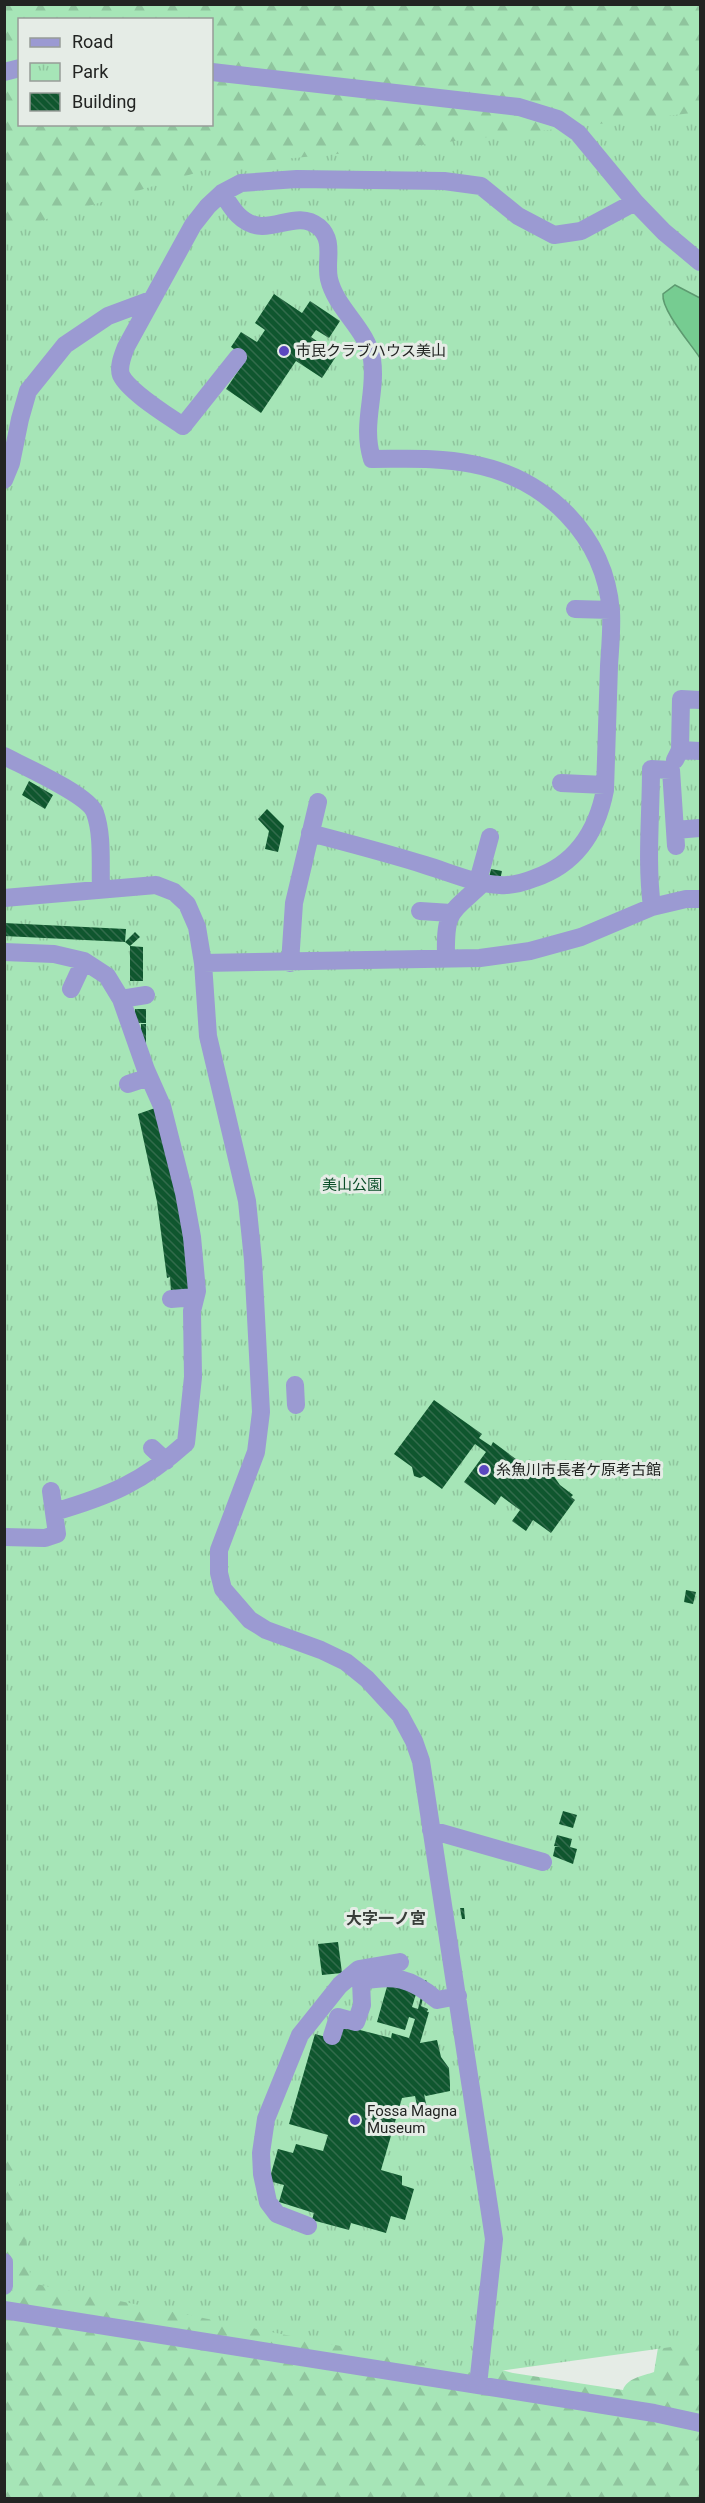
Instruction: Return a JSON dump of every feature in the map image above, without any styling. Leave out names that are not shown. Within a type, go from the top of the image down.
[{"type":"street","points":[[213,72],[519,107],[558,119],[579,133],[635,202],[664,232],[700,262]]},
{"type":"street","points":[[238,357],[183,426],[134,389],[121,374],[121,363],[126,347],[194,225],[208,206],[222,193],[241,183],[297,179],[444,181],[481,186],[518,216],[554,236],[581,231],[635,202]]},
{"type":"street","points":[[222,193],[237,215],[257,227],[268,227],[299,220],[309,222],[319,228],[327,240],[329,279],[337,297],[364,338],[372,357],[373,381],[366,425],[372,459],[451,460],[513,476],[534,488],[566,511],[593,546],[604,578],[611,610],[605,785],[602,806],[585,843],[563,865],[525,882],[501,885],[481,882],[310,833]]},
{"type":"street","points":[[4,480],[11,463],[28,391],[65,345],[108,316],[151,300]]},
{"type":"street","points":[[575,609],[611,610]]},
{"type":"street","points":[[700,700],[681,699],[680,750],[671,770],[675,838],[700,828]]},
{"type":"street","points":[[680,750],[700,751]]},
{"type":"street","points":[[4,756],[81,797],[94,810],[99,837],[101,888]]},
{"type":"street","points":[[652,907],[648,845],[651,770],[671,770]]},
{"type":"street","points":[[561,783],[605,785]]},
{"type":"street","points":[[290,963],[294,903],[318,802]]},
{"type":"street","points":[[446,959],[446,925],[451,913],[481,882],[490,837]]},
{"type":"street","points":[[4,898],[144,885],[165,887],[174,892],[187,904],[193,915],[203,963],[209,1045],[247,1201],[261,1412],[256,1452],[219,1550],[219,1573],[223,1589],[250,1620],[266,1630],[321,1650],[346,1662],[367,1679],[400,1715],[414,1741],[421,1761],[494,2239],[478,2385]]},
{"type":"street","points":[[203,963],[480,958],[530,951],[581,937],[652,907],[686,899],[700,899]]},
{"type":"street","points":[[420,911],[451,913]]},
{"type":"street","points":[[4,952],[54,954],[84,961],[106,976],[121,999],[162,1106],[184,1193],[192,1238],[195,1298],[192,1311],[193,1377],[186,1443],[166,1461],[131,1485],[54,1512]]},
{"type":"street","points":[[71,989],[84,961]]},
{"type":"street","points":[[121,999],[146,995]]},
{"type":"street","points":[[128,1084],[149,1077]]},
{"type":"street","points":[[171,1299],[195,1298]]},
{"type":"street","points":[[295,1385],[296,1405]]},
{"type":"street","points":[[152,1448],[166,1461]]},
{"type":"street","points":[[4,1537],[45,1538],[57,1534],[51,1491]]},
{"type":"street","points":[[431,1830],[543,1862]]},
{"type":"street","points":[[308,2226],[277,2214],[268,2202],[262,2174],[261,2153],[266,2119],[300,2034],[340,1985],[359,1969],[400,1962]]},
{"type":"street","points":[[332,2036],[338,2017],[356,2022],[362,2005],[361,1981],[389,1977],[403,1979],[417,1985],[437,2000],[458,1996]]},
{"type":"street","points":[[4,2262],[4,2286]]},
{"type":"street","points":[[4,2310],[654,2413],[700,2424]]},
{"type":"green space","points":[[5,5],[700,5],[700,231],[5,876]]},
{"type":"green space","name":"美山公園","points":[[700,112],[700,2343],[478,2374],[31,2283],[19,2174],[5,2138],[5,232],[221,165],[379,150]]},
{"type":"green space","points":[[5,1546],[465,2360],[513,2373],[623,2390],[632,2380],[654,2372],[700,2111],[700,2498],[5,2498]]},
{"type":"shaded area","points":[[675,285],[700,298],[700,358],[671,318],[664,301],[663,294]]},
{"type":"building","name":"市民クラブハウス美山","points":[[274,294],[302,313],[310,301],[340,321],[329,338],[316,330],[311,337],[337,355],[322,378],[296,361],[261,413],[226,389],[247,358],[231,347],[241,332],[257,342],[265,330],[255,323]]},
{"type":"building","points":[[29,781],[53,795],[45,809],[22,795]]},
{"type":"building","points":[[267,809],[284,826],[278,852],[265,849],[269,831],[258,819]]},
{"type":"building","points":[[491,869],[502,871],[500,880],[489,878]]},
{"type":"building","points":[[4,923],[126,929],[125,942],[4,936]]},
{"type":"building","points":[[135,932],[140,937],[130,946],[125,942]]},
{"type":"building","points":[[130,946],[143,947],[143,981],[130,981]]},
{"type":"building","points":[[135,1009],[146,1009],[146,1023],[135,1023]]},
{"type":"building","points":[[141,1024],[146,1024],[146,1051],[141,1051]]},
{"type":"building","points":[[158,1107],[169,1148],[192,1291],[171,1292],[170,1277],[167,1278],[157,1202],[138,1114]]},
{"type":"building","points":[[434,1400],[482,1434],[479,1438],[491,1446],[493,1442],[524,1465],[525,1463],[530,1466],[531,1464],[545,1474],[553,1475],[560,1485],[573,1495],[571,1497],[575,1500],[551,1533],[533,1520],[526,1531],[512,1521],[520,1510],[501,1496],[495,1505],[464,1482],[486,1452],[475,1444],[442,1489],[424,1476],[420,1478],[414,1476],[412,1467],[394,1454]]},
{"type":"building","points":[[686,1590],[696,1592],[693,1604],[684,1602]]},
{"type":"building","points":[[563,1811],[577,1815],[573,1828],[559,1824]]},
{"type":"building","points":[[557,1835],[572,1839],[570,1847],[577,1849],[573,1864],[553,1856],[555,1847],[560,1847],[554,1846]]},
{"type":"building","points":[[460,1908],[464,1908],[465,1919],[462,1919]]},
{"type":"building","points":[[338,1942],[342,1973],[322,1975],[318,1944]]},
{"type":"building","points":[[425,1980],[427,1981],[421,2006],[429,2012],[420,2043],[437,2040],[441,2057],[449,2068],[450,2091],[426,2096],[424,2094],[428,2113],[419,2115],[415,2096],[402,2098],[381,2170],[402,2176],[402,2185],[414,2189],[405,2220],[391,2216],[386,2233],[351,2223],[349,2230],[312,2220],[314,2213],[279,2202],[284,2185],[269,2181],[278,2149],[293,2153],[296,2144],[323,2151],[328,2135],[289,2124],[315,2034],[333,2039],[339,2018],[362,2025],[360,2030],[391,2038],[392,2033],[409,2038],[415,2019],[409,2017],[405,2030],[377,2022],[388,1983],[416,1994],[412,2007],[418,2009]]},
{"type":"place","name":"市民クラブハウス美山","points":[[284,351]]},
{"type":"place","name":"糸魚川市長者ケ原考古館","points":[[484,1470]]},
{"type":"place","name":"Fossa Magna Museum","points":[[355,2120]]},
{"type":"district","name":"大字一ノ宮","points":[[386,1918]]}]
